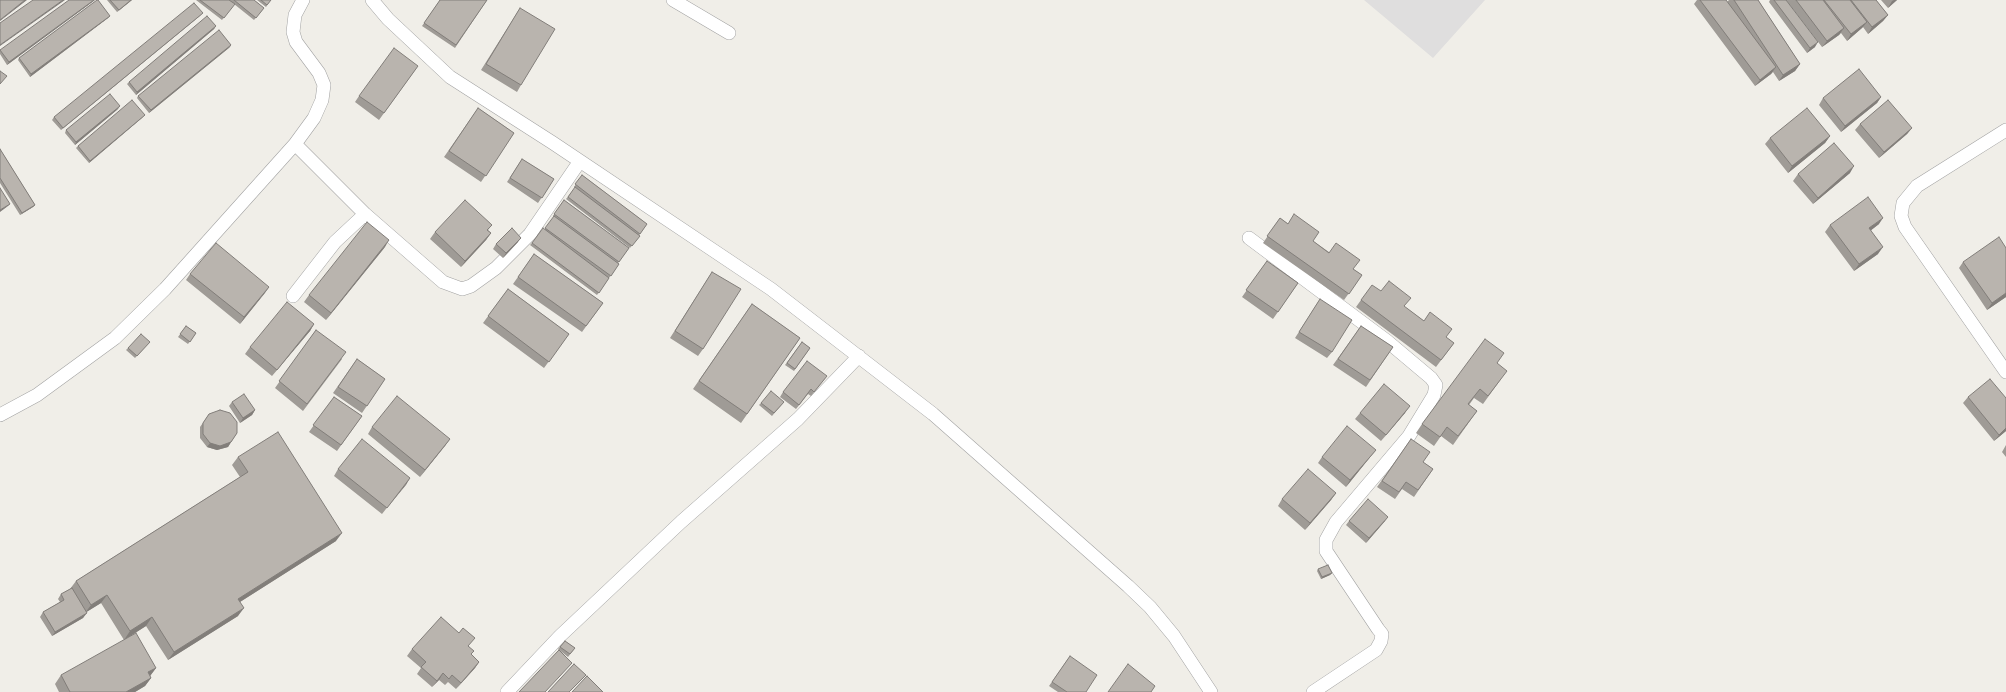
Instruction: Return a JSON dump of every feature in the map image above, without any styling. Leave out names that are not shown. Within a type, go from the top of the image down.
[{"type":"street","points":[[0,415],[37,395],[115,338],[166,289],[295,144],[314,118],[324,92],[322,79],[296,42],[293,32],[295,16],[303,0]]},
{"type":"street","points":[[372,0],[388,18],[450,77],[580,161],[771,289],[934,414],[1128,586],[1174,636],[1211,692]]},
{"type":"street","points":[[673,0],[729,33]]},
{"type":"street","points":[[2005,133],[1917,186],[1903,204],[1901,216],[1905,227],[2006,372]]},
{"type":"street","points":[[295,144],[365,214],[443,282],[462,289],[471,286],[496,268],[530,234],[580,161]]},
{"type":"street","points":[[293,296],[335,242],[365,214]]},
{"type":"street","points":[[1249,238],[1387,341],[1431,378],[1436,385],[1434,395],[1409,436],[1336,522],[1326,540],[1326,551],[1382,634],[1381,642],[1376,650],[1313,692]]},
{"type":"street","points":[[507,692],[560,636],[675,528],[798,419],[859,356]]},
{"type":"shaded area","points":[[1364,0],[1485,0],[1433,58]]},
{"type":"building","points":[[0,0],[25,0],[0,20]]},
{"type":"building","points":[[33,0],[63,0],[0,45],[0,23]]},
{"type":"building","points":[[69,0],[94,0],[9,62],[0,50]]},
{"type":"building","points":[[97,0],[110,16],[31,74],[19,58]]},
{"type":"building","points":[[110,0],[131,0],[119,10]]},
{"type":"building","points":[[200,0],[229,0],[235,4],[224,18]]},
{"type":"building","points":[[234,0],[254,0],[264,8],[256,18]]},
{"type":"building","points":[[261,0],[271,0],[267,5]]},
{"type":"building","points":[[440,0],[487,0],[456,45],[424,23]]},
{"type":"building","points":[[1700,0],[1726,0],[1776,67],[1760,80]]},
{"type":"building","points":[[1734,0],[1758,0],[1800,64],[1783,75]]},
{"type":"building","points":[[1774,0],[1786,0],[1818,42],[1810,48]]},
{"type":"building","points":[[1796,0],[1823,0],[1844,28],[1827,41]]},
{"type":"building","points":[[1824,0],[1850,0],[1867,22],[1851,34]]},
{"type":"building","points":[[1851,0],[1876,0],[1888,15],[1872,27]]},
{"type":"building","points":[[194,3],[203,13],[63,128],[54,117]]},
{"type":"building","points":[[520,8],[555,29],[521,85],[486,64]]},
{"type":"building","points":[[207,16],[216,26],[137,92],[129,82]]},
{"type":"building","points":[[219,30],[231,45],[151,110],[138,96]]},
{"type":"building","points":[[394,48],[418,66],[384,113],[359,96]]},
{"type":"building","points":[[1859,69],[1881,97],[1845,126],[1823,98]]},
{"type":"building","points":[[0,71],[7,76],[0,84]]},
{"type":"building","points":[[110,94],[120,106],[76,142],[66,130]]},
{"type":"building","points":[[132,100],[145,115],[90,161],[78,146]]},
{"type":"building","points":[[1888,100],[1912,128],[1884,152],[1860,124]]},
{"type":"building","points":[[478,108],[514,133],[486,176],[449,151]]},
{"type":"building","points":[[1807,108],[1830,136],[1792,166],[1770,138]]},
{"type":"building","points":[[1834,143],[1854,166],[1818,198],[1798,174]]},
{"type":"building","points":[[0,149],[35,205],[22,213],[0,178]]},
{"type":"building","points":[[522,159],[554,179],[542,198],[510,178]]},
{"type":"building","points":[[582,175],[647,224],[640,234],[575,184]]},
{"type":"building","points":[[575,187],[640,236],[632,246],[568,197]]},
{"type":"building","points":[[0,188],[10,204],[0,210]]},
{"type":"building","points":[[1868,197],[1883,218],[1869,228],[1883,247],[1859,264],[1830,225]]},
{"type":"building","points":[[465,200],[492,225],[487,230],[491,233],[465,261],[435,232]]},
{"type":"building","points":[[564,200],[629,248],[619,262],[554,214]]},
{"type":"building","points":[[1294,214],[1319,232],[1313,241],[1329,253],[1336,243],[1360,260],[1353,269],[1362,275],[1349,294],[1267,236],[1280,218],[1288,224]]},
{"type":"building","points":[[554,216],[619,264],[611,276],[545,228]]},
{"type":"building","points":[[367,222],[389,240],[331,313],[309,295]]},
{"type":"building","points":[[512,228],[521,238],[506,253],[496,244]]},
{"type":"building","points":[[543,228],[609,278],[599,293],[532,243]]},
{"type":"building","points":[[1999,237],[2006,248],[2006,293],[1992,303],[1963,262]]},
{"type":"building","points":[[216,243],[269,287],[244,317],[190,274]]},
{"type":"building","points":[[534,254],[603,303],[586,326],[518,277]]},
{"type":"building","points":[[1267,261],[1298,283],[1278,312],[1246,290]]},
{"type":"building","points":[[712,272],[741,289],[703,349],[675,331]]},
{"type":"building","points":[[1389,281],[1411,298],[1404,306],[1424,321],[1430,312],[1452,329],[1446,337],[1454,343],[1441,360],[1361,300],[1372,285],[1381,291]]},
{"type":"building","points":[[508,289],[569,334],[549,362],[488,316]]},
{"type":"building","points":[[1320,299],[1352,320],[1332,352],[1299,332]]},
{"type":"building","points":[[287,302],[314,324],[277,370],[250,347]]},
{"type":"building","points":[[752,304],[800,338],[747,414],[699,381]]},
{"type":"building","points":[[186,326],[196,333],[190,342],[180,334]]},
{"type":"building","points":[[1361,326],[1393,347],[1370,380],[1338,359]]},
{"type":"building","points":[[316,330],[346,352],[307,404],[279,381]]},
{"type":"building","points":[[141,334],[150,342],[137,356],[128,348]]},
{"type":"building","points":[[1485,339],[1504,353],[1497,363],[1507,371],[1488,396],[1480,389],[1468,404],[1477,411],[1458,436],[1447,427],[1440,437],[1422,424]]},
{"type":"building","points":[[802,342],[810,348],[795,369],[787,363]]},
{"type":"building","points":[[357,359],[385,379],[367,406],[338,387]]},
{"type":"building","points":[[807,361],[827,376],[814,392],[811,389],[799,405],[783,392]]},
{"type":"building","points":[[1990,379],[2006,398],[2006,428],[1999,435],[1968,397]]},
{"type":"building","points":[[1384,384],[1410,406],[1386,435],[1360,413]]},
{"type":"building","points":[[771,391],[784,402],[774,413],[761,403]]},
{"type":"building","points":[[244,394],[255,410],[243,418],[232,402]]},
{"type":"building","points":[[397,396],[450,439],[425,470],[372,427]]},
{"type":"building","points":[[334,397],[362,416],[341,445],[313,425]]},
{"type":"building","points":[[220,410],[230,413],[237,422],[237,433],[231,442],[220,446],[210,443],[203,434],[203,423],[209,414]]},
{"type":"building","points":[[1347,426],[1376,450],[1350,480],[1322,457]]},
{"type":"building","points":[[278,432],[342,533],[238,599],[244,608],[174,652],[152,617],[130,631],[107,595],[91,605],[76,581],[248,472],[238,457]]},
{"type":"building","points":[[362,439],[410,478],[387,508],[338,469]]},
{"type":"building","points":[[1411,439],[1430,452],[1423,462],[1433,469],[1418,490],[1406,482],[1399,492],[1382,481]]},
{"type":"building","points":[[1308,469],[1336,493],[1310,523],[1282,499]]},
{"type":"building","points":[[1368,499],[1388,517],[1369,538],[1349,521]]},
{"type":"building","points":[[1328,565],[1332,573],[1322,577],[1318,569]]},
{"type":"building","points":[[72,588],[87,613],[55,632],[43,612],[64,600],[61,594]]},
{"type":"building","points":[[441,617],[459,633],[463,628],[475,638],[468,646],[474,651],[471,654],[479,662],[461,683],[452,675],[449,679],[443,673],[437,681],[421,667],[426,662],[412,649]]},
{"type":"building","points":[[136,633],[156,668],[148,672],[151,678],[126,692],[70,692],[61,675]]},
{"type":"building","points":[[565,641],[575,648],[570,654],[560,647]]},
{"type":"building","points":[[559,650],[572,663],[545,692],[519,692]]},
{"type":"building","points":[[1070,656],[1097,675],[1086,692],[1067,692],[1052,682]]},
{"type":"building","points":[[574,664],[586,675],[569,692],[548,692]]},
{"type":"building","points":[[1128,664],[1155,686],[1151,692],[1108,692]]},
{"type":"building","points":[[587,676],[603,692],[572,692]]}]
